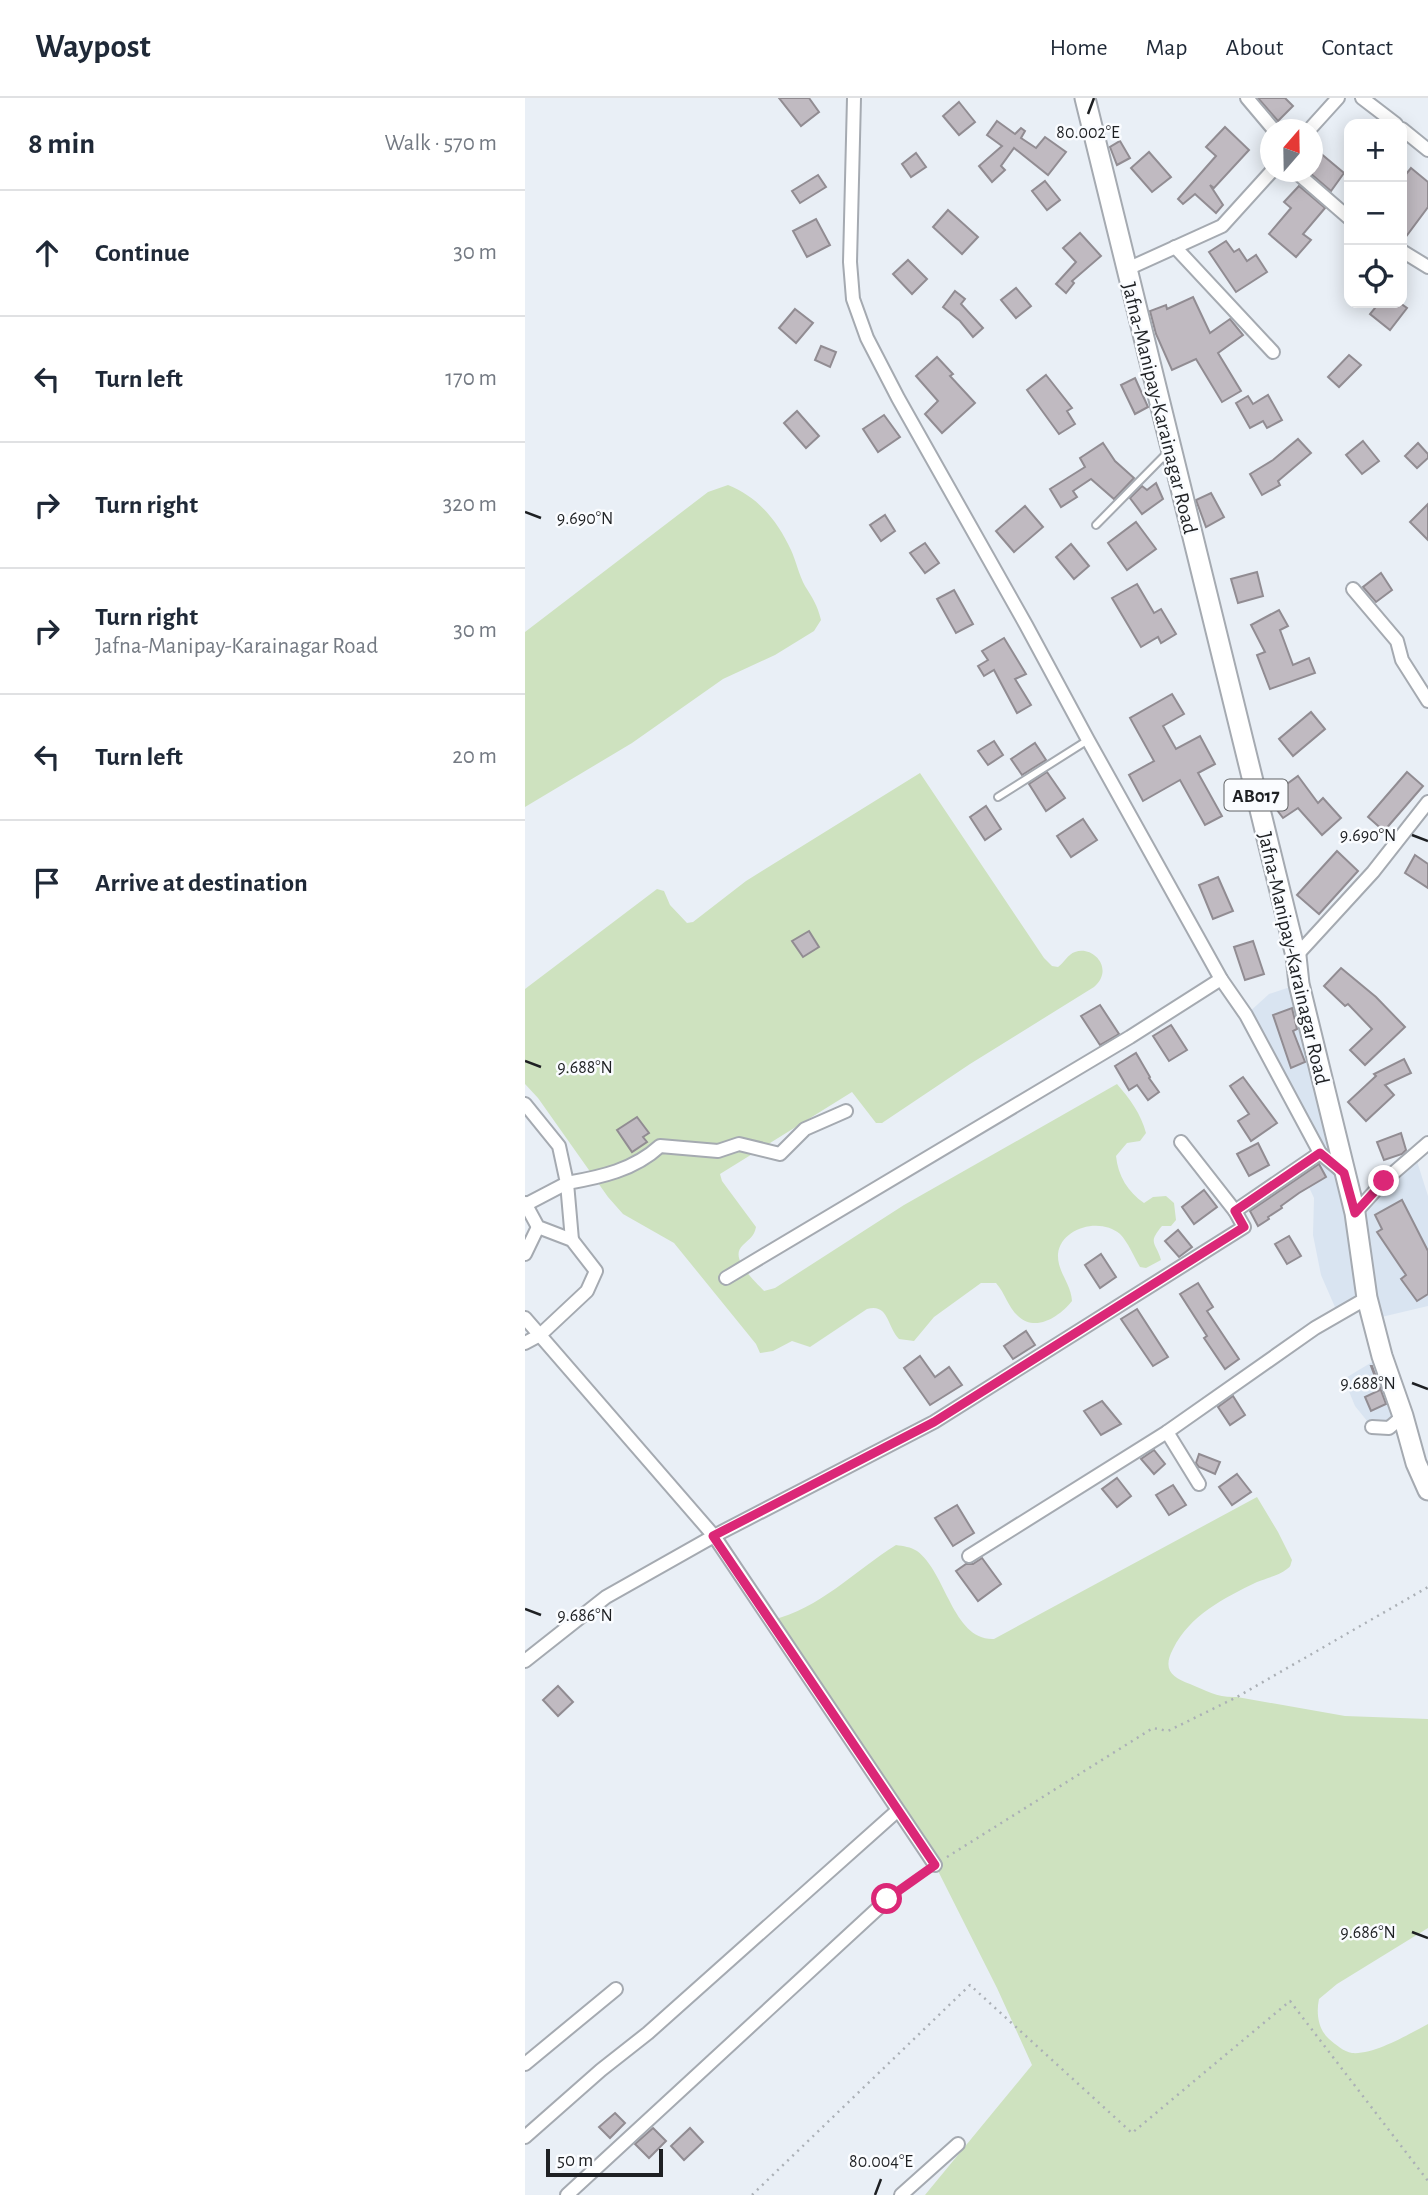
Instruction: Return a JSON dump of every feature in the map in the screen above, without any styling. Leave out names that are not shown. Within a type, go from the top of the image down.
[{"type":"main road","name":"Jafna-Manipay-Karainagar Road","points":[[1085,98],[1125,270],[1296,956],[1299,984],[1355,1213],[1367,1298],[1382,1356],[1403,1416],[1422,1459],[1428,1490]]},
{"type":"street","points":[[855,98],[850,262],[853,299],[867,338],[1087,740],[1221,979],[1246,1015],[1320,1153],[1344,1173]]},
{"type":"street","points":[[1247,98],[1265,119]]},
{"type":"street","points":[[1319,119],[1338,98]]},
{"type":"street","points":[[1362,98],[1389,119]]},
{"type":"street","points":[[1407,133],[1428,150]]},
{"type":"street","points":[[1125,270],[1222,226],[1262,182]]},
{"type":"street","points":[[1308,182],[1344,214]]},
{"type":"street","points":[[1175,247],[1273,352]]},
{"type":"street","points":[[1407,254],[1428,267]]},
{"type":"street","points":[[1353,589],[1397,641],[1402,660],[1428,701]]},
{"type":"street","points":[[1296,956],[1373,872],[1428,802]]},
{"type":"street","points":[[726,1278],[1130,1037],[1221,979]]},
{"type":"street","points":[[525,1104],[559,1146],[567,1183],[572,1240]]},
{"type":"street","points":[[525,1343],[540,1335],[587,1291],[596,1271],[572,1240],[538,1227],[526,1204],[567,1183],[608,1176],[649,1156],[660,1146],[718,1151],[739,1144],[781,1154],[805,1129],[846,1111]]},
{"type":"street","points":[[525,1661],[605,1597],[713,1536],[934,1422],[1244,1227],[1235,1211],[1181,1142]]},
{"type":"street","points":[[1355,1213],[1384,1181],[1428,1143]]},
{"type":"street","points":[[1235,1211],[1320,1153]]},
{"type":"street","points":[[525,1254],[538,1227]]},
{"type":"street","points":[[969,1556],[1167,1432],[1315,1328],[1367,1298]]},
{"type":"street","points":[[525,1318],[713,1536],[935,1865]]},
{"type":"street","points":[[1372,1427],[1389,1428],[1403,1416]]},
{"type":"street","points":[[1167,1432],[1199,1484]]},
{"type":"street","points":[[525,2137],[648,2033],[897,1811]]},
{"type":"street","points":[[567,2195],[887,1899]]},
{"type":"street","points":[[525,2064],[616,1989]]},
{"type":"street","points":[[901,2195],[958,2144]]},
{"type":"lane","points":[[1096,525],[1170,450]]},
{"type":"lane","points":[[998,797],[1087,740]]},
{"type":"path","points":[[887,1899],[935,1865],[1153,1728],[1168,1731],[1237,1698],[1428,1587]]},
{"type":"path","points":[[752,2195],[970,1985],[1132,2133],[1290,2001],[1428,2181]]},
{"type":"shaded area","points":[[1299,984],[1355,1213],[1415,1155],[1428,1196],[1428,1306],[1373,1319],[1368,1299],[1338,1314],[1321,1275],[1313,1235],[1314,1198],[1300,1168],[1320,1153],[1246,1015],[1269,994]]},
{"type":"shaded area","points":[[1382,1356],[1403,1416],[1372,1427],[1355,1406],[1344,1379]]},
{"type":"green space","points":[[728,485],[749,496],[766,511],[779,529],[821,620],[814,631],[775,655],[723,679],[632,743],[525,807],[525,632],[708,492]]},
{"type":"green space","points":[[920,773],[1044,958],[1052,966],[1058,967],[1073,953],[1089,952],[1102,966],[1100,980],[1094,987],[970,1064],[882,1123],[876,1123],[852,1092],[720,1174],[722,1181],[756,1227],[753,1236],[739,1250],[741,1263],[764,1291],[775,1288],[904,1205],[1117,1084],[1135,1107],[1146,1133],[1140,1141],[1127,1143],[1116,1156],[1122,1177],[1133,1194],[1144,1203],[1153,1197],[1166,1196],[1174,1203],[1176,1220],[1171,1226],[1162,1226],[1157,1232],[1154,1243],[1161,1260],[1146,1268],[1140,1267],[1123,1237],[1112,1229],[1093,1226],[1074,1231],[1066,1237],[1058,1260],[1072,1301],[1054,1317],[1040,1323],[1025,1321],[1018,1316],[996,1283],[981,1283],[934,1317],[914,1341],[899,1339],[884,1313],[874,1308],[867,1309],[810,1347],[792,1341],[773,1351],[760,1353],[756,1344],[674,1243],[623,1214],[608,1197],[538,1098],[525,1084],[525,989],[657,889],[664,891],[670,905],[687,923],[693,922],[746,881]]},
{"type":"green space","points":[[1257,1497],[1292,1560],[1290,1566],[1232,1594],[1198,1617],[1173,1649],[1169,1667],[1178,1679],[1224,1696],[1345,1716],[1428,1719],[1428,1928],[1337,1984],[1319,1999],[1318,2010],[1320,2026],[1325,2035],[1340,2048],[1352,2053],[1381,2047],[1428,2024],[1428,2195],[925,2195],[1032,2065],[997,1988],[935,1865],[771,1620],[789,1615],[821,1598],[896,1545],[917,1551],[927,1561],[959,1618],[980,1637],[994,1639]]},
{"type":"building","points":[[779,98],[809,98],[819,112],[801,126]]},
{"type":"building","points":[[1258,98],[1285,98],[1293,106],[1280,119],[1276,119]]},
{"type":"building","points":[[959,102],[975,122],[959,135],[943,116]]},
{"type":"building","points":[[997,121],[1015,134],[1021,128],[1025,131],[1021,138],[1036,148],[1045,137],[1066,152],[1048,175],[1014,148],[1001,166],[1005,170],[992,182],[979,166],[1002,146],[987,135]]},
{"type":"building","points":[[1225,127],[1249,150],[1214,188],[1210,185],[1223,205],[1216,213],[1195,194],[1183,204],[1178,199],[1216,156],[1206,147]]},
{"type":"building","points":[[1120,141],[1130,158],[1117,165],[1110,147]]},
{"type":"building","points":[[1149,152],[1171,177],[1152,192],[1131,168]]},
{"type":"building","points":[[916,153],[926,167],[911,177],[902,164]]},
{"type":"building","points":[[1323,155],[1344,173],[1331,191],[1320,182],[1323,182]]},
{"type":"building","points":[[1411,168],[1428,182],[1428,207],[1407,235],[1407,182],[1407,173]]},
{"type":"building","points":[[818,175],[826,187],[800,203],[792,191]]},
{"type":"building","points":[[1045,181],[1060,200],[1047,210],[1032,191]]},
{"type":"building","points":[[1299,186],[1325,208],[1303,234],[1311,240],[1296,257],[1269,234],[1291,208],[1284,202]]},
{"type":"building","points":[[948,210],[978,237],[962,254],[933,227]]},
{"type":"building","points":[[816,219],[830,245],[807,257],[793,231]]},
{"type":"building","points":[[1080,233],[1101,256],[1072,281],[1074,283],[1066,293],[1056,284],[1076,262],[1063,248]]},
{"type":"building","points":[[1226,241],[1234,252],[1239,249],[1247,261],[1256,255],[1267,272],[1236,292],[1209,252]]},
{"type":"building","points":[[908,260],[927,279],[912,294],[893,274]]},
{"type":"building","points":[[1016,288],[1031,306],[1016,318],[1001,300]]},
{"type":"building","points":[[955,291],[965,299],[961,304],[983,328],[973,337],[960,321],[943,307]]},
{"type":"building","points":[[1193,297],[1210,333],[1230,319],[1243,335],[1218,353],[1241,391],[1222,402],[1196,359],[1172,370],[1156,334],[1150,311],[1166,305],[1167,309]]},
{"type":"building","points":[[1375,308],[1407,308],[1390,330],[1370,314]]},
{"type":"building","points":[[795,309],[813,323],[796,343],[779,328]]},
{"type":"building","points":[[821,346],[836,352],[830,367],[815,360]]},
{"type":"building","points":[[1349,355],[1361,365],[1339,387],[1328,377]]},
{"type":"building","points":[[937,357],[975,403],[942,433],[925,414],[938,401],[916,376]]},
{"type":"building","points":[[1046,375],[1072,408],[1067,411],[1075,424],[1059,434],[1027,390]]},
{"type":"building","points":[[1135,378],[1148,407],[1135,414],[1121,385]]},
{"type":"building","points":[[1268,395],[1282,420],[1267,428],[1263,421],[1250,428],[1236,403],[1248,396],[1253,404]]},
{"type":"building","points":[[797,411],[819,436],[806,448],[784,423]]},
{"type":"building","points":[[884,415],[900,437],[878,452],[863,429]]},
{"type":"building","points":[[1298,439],[1311,453],[1278,481],[1280,485],[1262,495],[1250,474],[1273,460]]},
{"type":"building","points":[[1363,441],[1379,461],[1362,474],[1346,455]]},
{"type":"building","points":[[1103,443],[1115,461],[1134,478],[1114,499],[1091,479],[1073,491],[1077,497],[1061,507],[1050,489],[1085,467],[1080,458]]},
{"type":"building","points":[[1418,443],[1428,454],[1428,458],[1417,468],[1405,456]]},
{"type":"building","points":[[1156,483],[1163,499],[1142,514],[1130,498],[1142,486],[1147,490]]},
{"type":"building","points":[[1211,493],[1224,517],[1206,527],[1196,500]]},
{"type":"building","points":[[1428,504],[1428,540],[1410,522]]},
{"type":"building","points":[[1025,506],[1043,527],[1014,552],[996,531]]},
{"type":"building","points":[[885,515],[895,531],[881,541],[870,525]]},
{"type":"building","points":[[1136,522],[1156,549],[1127,570],[1108,543]]},
{"type":"building","points":[[925,543],[939,563],[925,573],[910,553]]},
{"type":"building","points":[[1071,544],[1089,566],[1074,579],[1056,557]]},
{"type":"building","points":[[1257,572],[1263,596],[1238,603],[1231,579]]},
{"type":"building","points":[[1381,573],[1392,590],[1376,602],[1363,587]]},
{"type":"building","points":[[1137,584],[1154,613],[1161,609],[1176,634],[1161,643],[1158,637],[1141,647],[1112,598]]},
{"type":"building","points":[[954,590],[973,624],[956,633],[937,599]]},
{"type":"building","points":[[1279,610],[1288,626],[1280,630],[1293,665],[1309,658],[1315,673],[1270,689],[1257,655],[1265,652],[1251,625]]},
{"type":"building","points":[[1004,638],[1026,674],[1015,679],[1031,705],[1017,713],[994,670],[984,676],[978,666],[988,660],[982,651]]},
{"type":"building","points":[[1172,694],[1184,714],[1163,726],[1176,749],[1200,736],[1215,764],[1198,773],[1222,816],[1205,825],[1180,780],[1143,801],[1129,775],[1154,761],[1130,718]]},
{"type":"building","points":[[1311,712],[1325,729],[1293,756],[1279,739]]},
{"type":"building","points":[[994,741],[1003,755],[988,765],[978,751]]},
{"type":"building","points":[[1035,743],[1046,760],[1022,775],[1011,759]]},
{"type":"building","points":[[1047,772],[1065,798],[1046,811],[1029,784]]},
{"type":"building","points":[[1407,772],[1423,786],[1384,831],[1368,817]]},
{"type":"building","points":[[1298,776],[1318,803],[1323,798],[1341,818],[1322,835],[1298,808],[1283,818],[1271,802],[1269,797]]},
{"type":"building","points":[[986,806],[1001,829],[985,840],[970,817]]},
{"type":"building","points":[[1083,819],[1097,840],[1071,857],[1057,836]]},
{"type":"building","points":[[1337,851],[1358,871],[1319,914],[1297,895]]},
{"type":"building","points":[[1415,855],[1428,864],[1428,888],[1405,873]]},
{"type":"building","points":[[1218,877],[1233,911],[1213,919],[1199,885]]},
{"type":"building","points":[[809,931],[819,947],[803,957],[792,941]]},
{"type":"building","points":[[1253,941],[1264,974],[1245,980],[1234,947]]},
{"type":"building","points":[[1341,968],[1376,997],[1405,1027],[1365,1065],[1350,1050],[1372,1029],[1348,1004],[1345,1006],[1324,986]]},
{"type":"building","points":[[1100,1005],[1119,1034],[1100,1045],[1081,1016]]},
{"type":"building","points":[[1292,1008],[1297,1029],[1293,1031],[1305,1062],[1291,1068],[1273,1015]]},
{"type":"building","points":[[1171,1025],[1187,1050],[1169,1061],[1153,1036]]},
{"type":"building","points":[[1136,1053],[1159,1092],[1148,1100],[1137,1085],[1129,1090],[1115,1066]]},
{"type":"building","points":[[1404,1059],[1411,1073],[1385,1085],[1394,1095],[1366,1121],[1348,1102],[1376,1076],[1374,1074]]},
{"type":"building","points":[[1243,1077],[1277,1123],[1251,1141],[1238,1121],[1249,1114],[1230,1086]]},
{"type":"building","points":[[637,1117],[649,1133],[643,1137],[647,1142],[632,1152],[617,1130]]},
{"type":"building","points":[[1401,1133],[1406,1150],[1384,1160],[1377,1142]]},
{"type":"building","points":[[1258,1143],[1269,1165],[1249,1176],[1237,1154]]},
{"type":"building","points":[[1319,1164],[1326,1177],[1299,1193],[1258,1226],[1250,1211]]},
{"type":"building","points":[[1204,1190],[1217,1207],[1194,1224],[1182,1207]]},
{"type":"building","points":[[1402,1200],[1428,1251],[1428,1294],[1417,1301],[1401,1279],[1406,1275],[1377,1232],[1382,1229],[1375,1215]]},
{"type":"building","points":[[1178,1230],[1192,1247],[1179,1257],[1165,1241]]},
{"type":"building","points":[[1289,1236],[1301,1256],[1287,1264],[1275,1244]]},
{"type":"building","points":[[1101,1254],[1116,1277],[1100,1288],[1085,1265]]},
{"type":"building","points":[[1198,1283],[1213,1307],[1207,1311],[1239,1359],[1225,1369],[1180,1294]]},
{"type":"building","points":[[1137,1309],[1168,1357],[1153,1366],[1121,1319]]},
{"type":"building","points":[[1026,1331],[1035,1345],[1013,1359],[1004,1346]]},
{"type":"building","points":[[920,1356],[935,1377],[949,1367],[962,1385],[930,1405],[904,1368]]},
{"type":"building","points":[[1371,1366],[1386,1404],[1371,1411],[1365,1397],[1380,1390]]},
{"type":"building","points":[[1233,1396],[1245,1415],[1230,1425],[1218,1407]]},
{"type":"building","points":[[1102,1401],[1121,1424],[1101,1435],[1084,1411]]},
{"type":"building","points":[[1154,1450],[1165,1464],[1154,1474],[1141,1459]]},
{"type":"building","points":[[1199,1454],[1220,1462],[1215,1474],[1199,1467],[1196,1463]]},
{"type":"building","points":[[1237,1474],[1251,1492],[1232,1505],[1219,1487]]},
{"type":"building","points":[[1117,1478],[1131,1496],[1117,1507],[1102,1489]]},
{"type":"building","points":[[1173,1485],[1186,1505],[1169,1515],[1156,1495]]},
{"type":"building","points":[[957,1505],[974,1533],[953,1546],[935,1518]]},
{"type":"building","points":[[982,1558],[1001,1584],[978,1601],[956,1571]]},
{"type":"building","points":[[558,1686],[573,1702],[558,1716],[543,1700]]},
{"type":"building","points":[[615,2113],[625,2123],[610,2138],[599,2127]]},
{"type":"building","points":[[653,2128],[666,2141],[649,2158],[635,2144]]},
{"type":"building","points":[[690,2128],[703,2142],[684,2160],[671,2146]]},
{"type":"route","points":[[887,1899],[935,1865],[713,1536],[934,1422],[1093,1323],[1244,1227],[1235,1211],[1320,1153],[1344,1173],[1355,1213],[1384,1181]]}]
